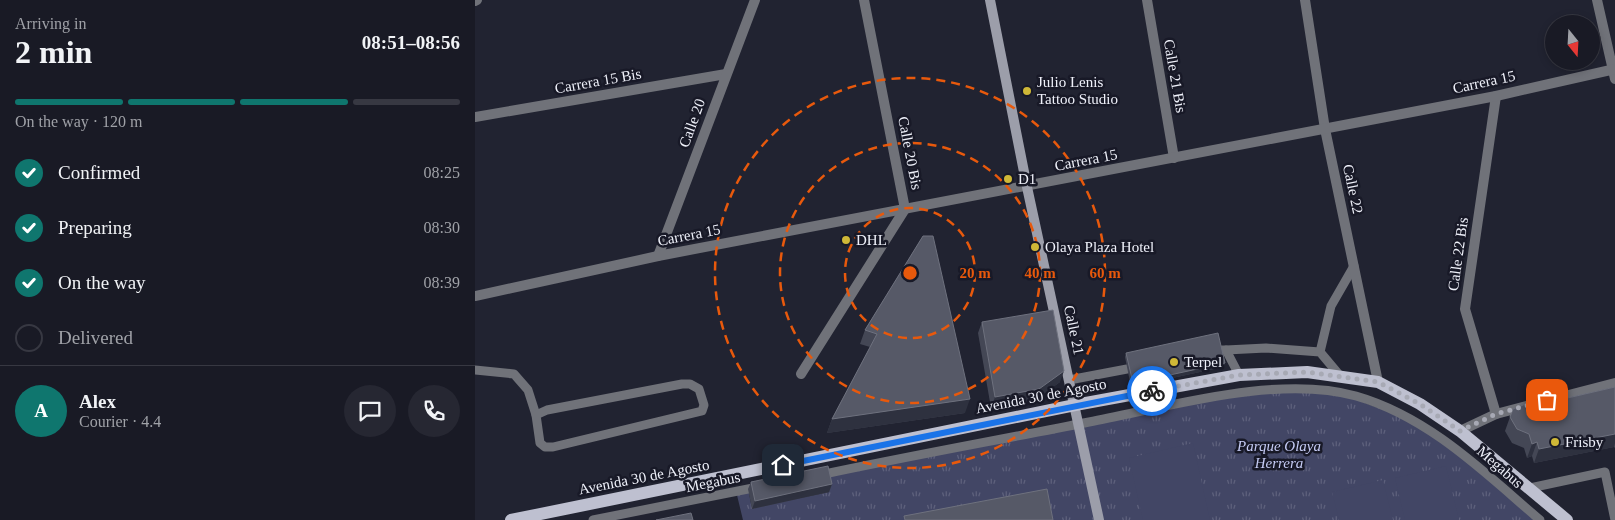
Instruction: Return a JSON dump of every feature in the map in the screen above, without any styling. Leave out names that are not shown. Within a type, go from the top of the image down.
[{"type":"main road","name":"Calle 21","points":[[990,0],[1027,187],[1099,520]]},
{"type":"main road","name":"Avenida 30 de Agosto","points":[[511,520],[1075,406],[1239,375],[1307,372],[1378,382],[1420,404],[1460,431],[1567,520]]},
{"type":"street","name":"Calle 20","points":[[658,256],[755,0]]},
{"type":"street","name":"Calle 20 Bis","points":[[801,374],[905,209],[865,0]]},
{"type":"street","name":"Calle 21 Bis","points":[[1147,0],[1174,158]]},
{"type":"street","name":"Calle 22","points":[[1305,0],[1325,129],[1378,382]]},
{"type":"street","points":[[1597,0],[1614,73]]},
{"type":"street","name":"Carrera 15","points":[[475,296],[658,256],[1027,187],[1614,73]]},
{"type":"street","name":"Carrera 15 Bis","points":[[475,117],[726,74]]},
{"type":"street","name":"Calle 22 Bis","points":[[1496,96],[1465,309],[1496,414]]},
{"type":"street","points":[[1460,431],[1496,414],[1615,383]]},
{"type":"lane","points":[[1320,352],[1331,306],[1354,266]]},
{"type":"lane","points":[[1239,375],[1223,350],[1266,348],[1320,352],[1341,377]]},
{"type":"lane","points":[[1069,380],[1127,369]]},
{"type":"lane","points":[[475,370],[514,374],[528,390],[536,415],[540,443],[545,447],[702,411],[704,405],[699,389],[690,384],[682,384],[547,410],[536,415]]},
{"type":"lane","name":"Megabus","points":[[806,478],[1239,394],[1277,388],[1327,389],[1357,396],[1389,408],[1419,423],[1458,449],[1540,520]]},
{"type":"lane","points":[[1530,488],[1605,472],[1615,520]]},
{"type":"lane","name":"Megabus","points":[[593,520],[767,486]]},
{"type":"green space","name":"Parque Olaya Herrera","points":[[1327,389],[1419,423],[1540,520],[743,520],[736,491],[748,489],[752,508],[829,492],[825,473],[1229,395]]},
{"type":"green space","points":[[1193,443],[1210,520],[1143,520],[1129,458]]},
{"type":"green space","points":[[1446,466],[1459,520],[1405,520],[1395,478]]},
{"type":"green space","points":[[1383,480],[1393,520],[1339,520],[1332,492]]},
{"type":"building","points":[[923,236],[933,236],[970,399],[832,419],[877,334],[865,330]]},
{"type":"building","points":[[1053,310],[1064,371],[1039,389],[995,397],[982,322]]},
{"type":"building","name":"Terpel","points":[[1218,333],[1225,363],[1133,383],[1126,353]]},
{"type":"building","points":[[1615,387],[1615,434],[1539,449],[1537,442],[1532,444],[1529,434],[1517,429],[1510,417],[1513,409],[1531,402],[1533,406]]},
{"type":"building","points":[[828,466],[832,484],[755,501],[751,482]]},
{"type":"building","points":[[1047,489],[1053,520],[905,520],[904,516]]},
{"type":"building","points":[[691,513],[693,520],[656,520]]},
{"type":"way so far","points":[[1152,391],[1239,375],[1307,372],[1378,382],[1420,404],[1460,431],[1496,414],[1547,400]]},
{"type":"place","name":"Julio Lenis Tattoo Studio","points":[[1027,91]]},
{"type":"place","name":"D1","points":[[1008,179]]},
{"type":"place","name":"DHL","points":[[846,240]]},
{"type":"place","name":"Olaya Plaza Hotel","points":[[1035,247]]},
{"type":"place","name":"Terpel","points":[[1174,362]]},
{"type":"place","name":"Frisby","points":[[1555,442]]},
{"type":"route","points":[[783,465],[1152,391]]}]
